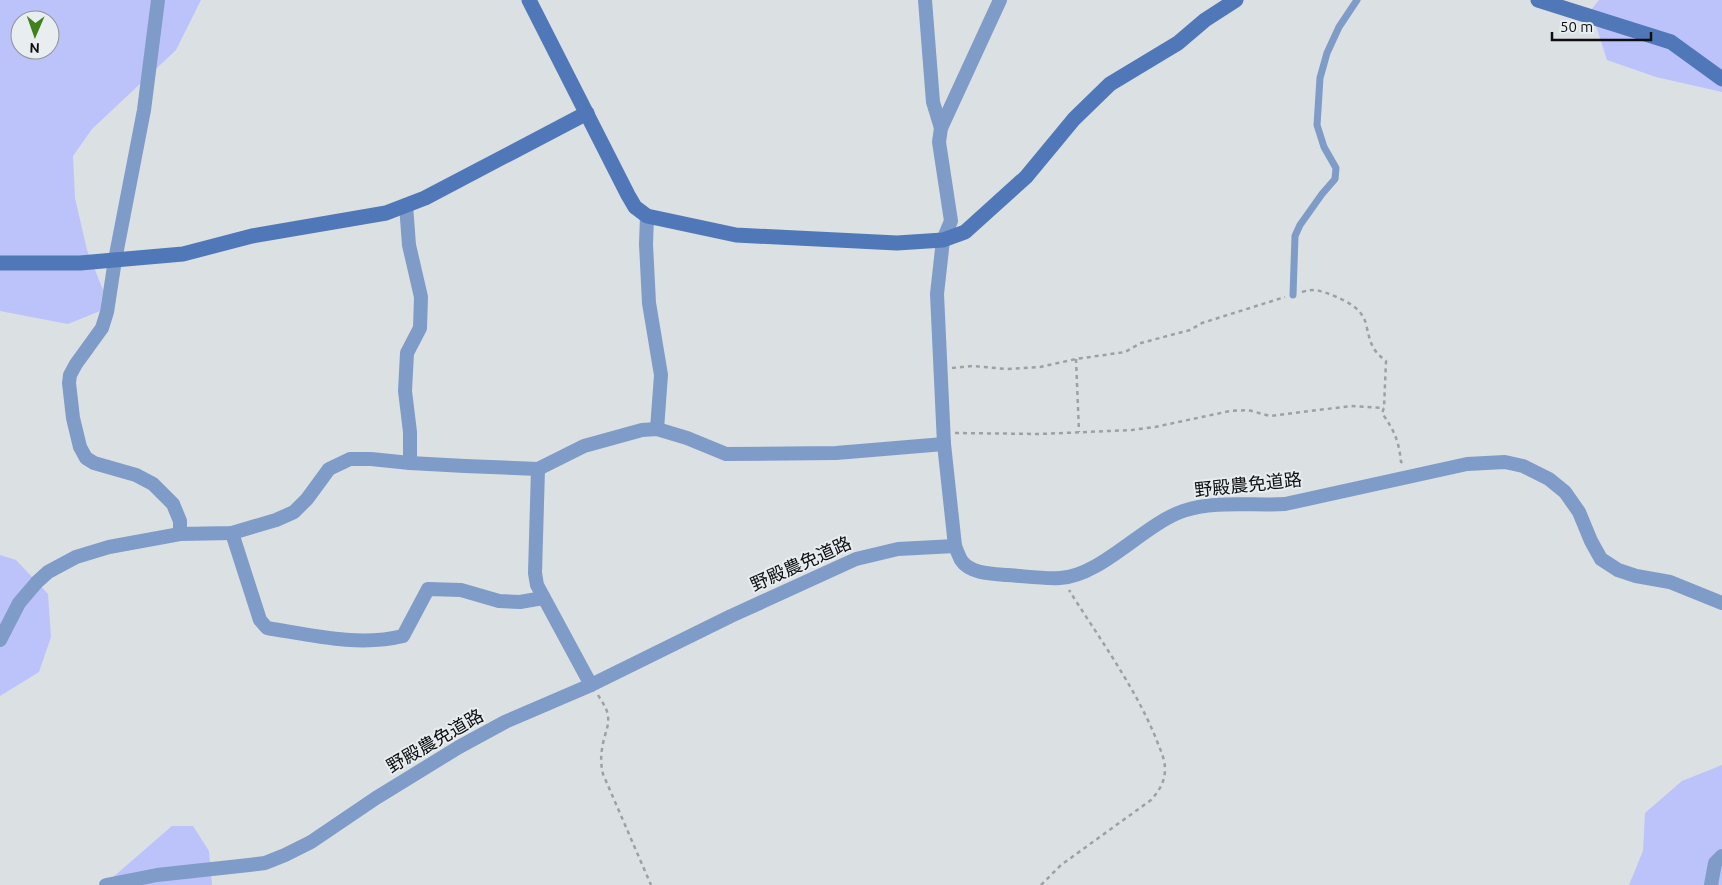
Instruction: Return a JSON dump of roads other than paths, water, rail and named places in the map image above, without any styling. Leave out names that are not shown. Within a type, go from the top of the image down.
[{"type":"street","points":[[158,0],[144,110],[107,312],[102,328],[70,375],[69,388],[72,418],[80,446],[86,458],[94,463],[136,475],[153,484],[173,504],[180,521],[180,534]]},
{"type":"street","points":[[529,0],[628,195],[635,207],[647,216],[736,235],[897,243],[942,240],[965,232],[1026,177],[1074,119],[1110,84],[1178,43],[1205,20],[1236,0]]},
{"type":"street","points":[[925,0],[933,102],[941,128]]},
{"type":"street","points":[[955,546],[944,438],[936,294],[942,240],[951,220],[939,142],[941,128],[1000,0]]},
{"type":"street","points":[[1538,0],[1671,42],[1722,79]]},
{"type":"street","points":[[0,263],[80,263],[183,254],[252,236],[386,213],[425,198],[587,113]]},
{"type":"street","points":[[406,205],[409,245],[421,296],[420,328],[407,353],[405,391],[410,432],[410,463]]},
{"type":"street","points":[[647,216],[646,244],[649,303],[661,375],[657,429]]},
{"type":"street","points":[[0,640],[19,603],[37,582],[48,572],[76,557],[109,547],[180,534],[232,533],[276,520],[294,512],[307,499],[329,469],[350,459],[538,469],[584,446],[642,430],[657,429],[687,438],[726,454],[836,452],[944,438]]},
{"type":"street","name":"野殿農免道路","points":[[106,885],[156,874],[249,866],[265,863],[285,855],[310,842],[376,798],[459,747],[505,722],[591,685],[731,616],[856,559],[898,549],[955,546],[962,561],[969,568],[978,571],[994,574],[1061,578],[1087,570],[1115,554],[1135,538],[1163,521],[1181,512],[1200,507],[1212,504],[1285,504],[1467,464],[1505,462],[1523,466],[1549,479],[1565,492],[1579,512],[1601,559],[1618,570],[1636,576],[1670,582],[1722,603]]},
{"type":"street","points":[[538,469],[535,573],[537,585],[591,685]]},
{"type":"street","points":[[232,533],[260,620],[267,628],[334,638],[386,640],[403,636],[428,589],[462,590],[500,601],[520,602],[543,598]]},
{"type":"street","points":[[1711,885],[1715,863],[1722,856]]},
{"type":"lane","points":[[1294,294],[1295,236],[1300,225],[1322,194],[1335,180],[1336,168],[1324,147],[1317,125],[1320,78],[1327,53],[1339,26],[1357,0]]}]
